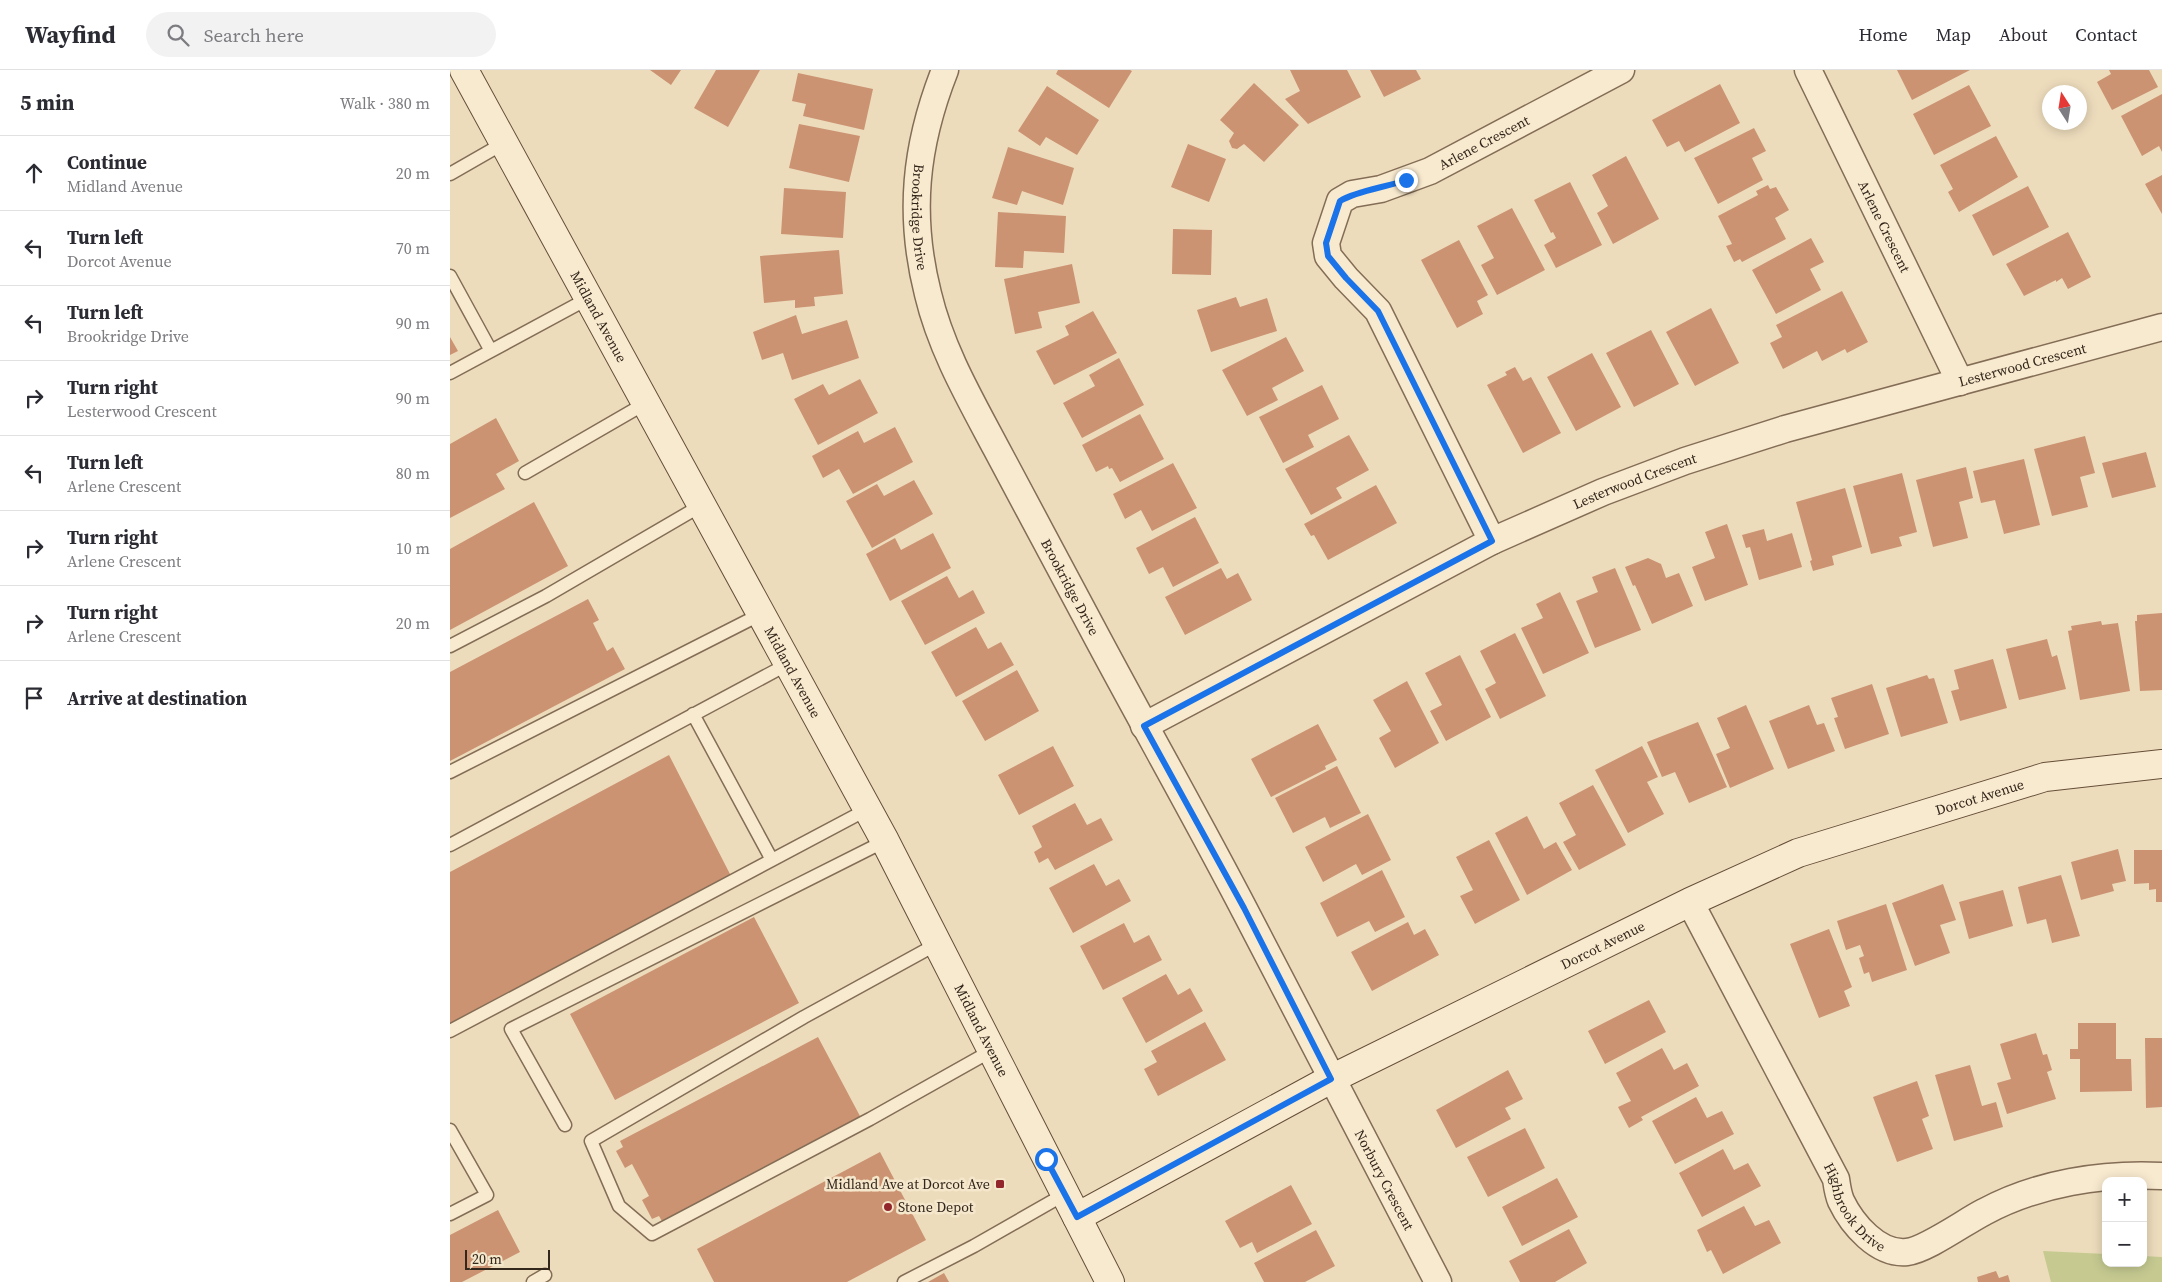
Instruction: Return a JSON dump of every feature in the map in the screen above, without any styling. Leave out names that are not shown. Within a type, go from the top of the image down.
[{"type":"main road","name":"Midland Avenue","points":[[464,70],[868,808],[1110,1282]]},
{"type":"main road","name":"Dorcot Avenue","points":[[1071,1206],[1690,902],[1798,853],[2045,777],[2162,764]]},
{"type":"street","name":"Brookridge Drive","points":[[944,70],[925,128],[916,183],[915,205],[919,247],[933,315],[947,351],[974,407],[1144,726],[1244,908],[1331,1079]]},
{"type":"street","name":"Arlene Crescent","points":[[1492,541],[1378,311],[1328,256],[1326,243],[1340,201],[1352,194],[1381,189],[1430,171],[1621,70]]},
{"type":"street","name":"Arlene Crescent","points":[[1808,70],[1960,382]]},
{"type":"street","name":"Lesterwood Crescent","points":[[1144,726],[1492,541],[1575,504],[1685,461],[1785,429],[2162,327]]},
{"type":"street","name":"Highbrook Drive","points":[[1690,902],[1836,1178],[1840,1200],[1869,1238],[1884,1248],[1907,1252],[1927,1244],[1986,1211],[2042,1187],[2123,1176],[2162,1176]]},
{"type":"street","name":"Norbury Crescent","points":[[1331,1079],[1438,1282]]},
{"type":"lane","points":[[450,174],[504,143]]},
{"type":"lane","points":[[450,276],[491,351]]},
{"type":"lane","points":[[450,373],[589,298]]},
{"type":"lane","points":[[524,473],[646,403]]},
{"type":"lane","points":[[450,646],[546,596],[702,505]]},
{"type":"lane","points":[[450,772],[761,614]]},
{"type":"lane","points":[[450,845],[788,664]]},
{"type":"lane","points":[[693,714],[772,860]]},
{"type":"lane","points":[[450,1031],[868,808]]},
{"type":"lane","points":[[565,1125],[511,1029],[885,841]]},
{"type":"lane","points":[[938,944],[804,1017],[591,1141],[619,1206],[652,1234],[870,1119],[991,1051]]},
{"type":"lane","points":[[450,1130],[487,1195],[450,1214]]},
{"type":"lane","points":[[904,1282],[974,1246],[1071,1206]]},
{"type":"lane","points":[[533,1282],[545,1275]]},
{"type":"green space","points":[[2043,1251],[2102,1254],[2102,1267],[2147,1267],[2147,1256],[2162,1257],[2162,1282],[2051,1282]]},
{"type":"building","points":[[650,70],[681,70],[671,85]]},
{"type":"building","points":[[716,70],[760,70],[728,127],[694,108]]},
{"type":"building","points":[[1058,70],[1132,71],[1109,108],[1056,74]]},
{"type":"building","points":[[1290,70],[1347,70],[1361,97],[1308,124],[1285,99],[1300,91]]},
{"type":"building","points":[[1370,70],[1416,70],[1421,79],[1384,97]]},
{"type":"building","points":[[1897,70],[1970,70],[1912,100]]},
{"type":"building","points":[[2109,70],[2149,70],[2158,87],[2112,110],[2097,82],[2111,74]]},
{"type":"building","points":[[798,73],[873,89],[864,130],[803,116],[806,104],[792,101]]},
{"type":"building","points":[[1254,83],[1299,125],[1264,162],[1244,144],[1237,149],[1232,148],[1229,141],[1234,133],[1220,120]]},
{"type":"building","points":[[1720,84],[1740,123],[1685,152],[1679,141],[1667,147],[1652,120]]},
{"type":"building","points":[[1969,85],[1991,126],[1934,155],[1913,114]]},
{"type":"building","points":[[1047,86],[1099,120],[1077,155],[1046,137],[1040,146],[1018,131]]},
{"type":"building","points":[[2162,94],[2162,152],[2159,146],[2142,156],[2121,116]]},
{"type":"building","points":[[799,124],[860,136],[849,182],[789,168]]},
{"type":"building","points":[[1754,128],[1766,151],[1752,158],[1763,180],[1718,204],[1694,158]]},
{"type":"building","points":[[1996,136],[2018,177],[1959,212],[1948,192],[1953,189],[1940,165]]},
{"type":"building","points":[[1188,144],[1226,159],[1209,202],[1171,187]]},
{"type":"building","points":[[1008,147],[1074,168],[1063,205],[1022,191],[1017,205],[992,198]]},
{"type":"building","points":[[1626,156],[1659,219],[1613,244],[1597,213],[1608,206],[1592,175]]},
{"type":"building","points":[[2162,175],[2162,214],[2145,184]]},
{"type":"building","points":[[1570,182],[1602,245],[1556,268],[1544,245],[1556,238],[1553,232],[1551,233],[1534,200]]},
{"type":"building","points":[[1768,185],[1770,189],[1776,187],[1789,210],[1775,218],[1786,239],[1742,262],[1740,259],[1734,262],[1726,246],[1732,244],[1718,216],[1758,195],[1756,191]]},
{"type":"building","points":[[2028,186],[2049,227],[1993,256],[1972,215]]},
{"type":"building","points":[[784,188],[846,192],[843,238],[781,234]]},
{"type":"building","points":[[1512,208],[1545,270],[1497,295],[1481,265],[1494,258],[1477,226]]},
{"type":"building","points":[[998,212],[1066,216],[1064,253],[1024,251],[1023,268],[995,267]]},
{"type":"building","points":[[1173,229],[1212,230],[1211,275],[1172,274]]},
{"type":"building","points":[[2068,232],[2091,277],[2068,289],[2062,278],[2024,296],[2006,264]]},
{"type":"building","points":[[1811,238],[1824,262],[1810,269],[1821,290],[1776,314],[1752,270]]},
{"type":"building","points":[[1459,240],[1488,295],[1477,301],[1483,314],[1457,328],[1421,260]]},
{"type":"building","points":[[839,250],[843,294],[814,297],[815,306],[795,308],[795,300],[764,303],[760,256]]},
{"type":"building","points":[[1072,264],[1080,303],[1038,312],[1042,328],[1015,334],[1004,279]]},
{"type":"building","points":[[1842,291],[1868,342],[1847,353],[1845,349],[1822,361],[1817,351],[1783,369],[1770,343],[1782,337],[1776,325]]},
{"type":"building","points":[[1236,297],[1240,307],[1267,298],[1277,331],[1211,352],[1197,310]]},
{"type":"building","points":[[1711,308],[1739,363],[1695,386],[1666,332]]},
{"type":"building","points":[[1093,311],[1117,353],[1054,385],[1036,351],[1069,335],[1065,326]]},
{"type":"building","points":[[796,315],[802,334],[847,320],[859,358],[792,380],[783,353],[762,360],[753,332]]},
{"type":"building","points":[[1651,330],[1679,384],[1634,407],[1606,353]]},
{"type":"building","points":[[450,337],[458,351],[450,355]]},
{"type":"building","points":[[1286,337],[1304,371],[1272,388],[1278,400],[1247,416],[1222,370]]},
{"type":"building","points":[[1592,353],[1621,407],[1576,431],[1547,377]]},
{"type":"building","points":[[1119,358],[1144,405],[1082,438],[1063,403],[1095,386],[1089,375]]},
{"type":"building","points":[[1515,367],[1523,381],[1531,377],[1561,433],[1523,453],[1487,385],[1507,375],[1505,372]]},
{"type":"building","points":[[860,379],[878,413],[818,445],[794,399],[823,384],[829,395]]},
{"type":"building","points":[[1322,385],[1339,419],[1308,435],[1314,447],[1283,463],[1259,417]]},
{"type":"building","points":[[1140,414],[1164,459],[1120,482],[1112,468],[1109,469],[1108,466],[1096,472],[1082,445]]},
{"type":"building","points":[[496,418],[519,461],[496,474],[505,489],[450,518],[450,444]]},
{"type":"building","points":[[895,427],[913,462],[853,494],[839,469],[823,478],[812,456],[858,431],[864,443]]},
{"type":"building","points":[[1349,435],[1369,470],[1336,488],[1342,498],[1311,515],[1285,469]]},
{"type":"building","points":[[2085,436],[2095,473],[2080,477],[2088,507],[2052,516],[2034,449]]},
{"type":"building","points":[[2146,452],[2156,487],[2112,498],[2102,463]]},
{"type":"building","points":[[2024,459],[2040,525],[2004,534],[1995,500],[1981,503],[1973,471]]},
{"type":"building","points":[[1173,463],[1197,508],[1152,531],[1141,510],[1125,519],[1113,494]]},
{"type":"building","points":[[1966,467],[1973,498],[1959,502],[1968,538],[1933,547],[1916,480]]},
{"type":"building","points":[[1902,473],[1917,532],[1899,537],[1902,546],[1871,554],[1853,486]]},
{"type":"building","points":[[914,480],[933,514],[872,548],[846,501],[877,484],[884,496]]},
{"type":"building","points":[[1376,485],[1397,523],[1328,560],[1314,535],[1311,536],[1304,524]]},
{"type":"building","points":[[1845,488],[1862,547],[1832,556],[1834,565],[1813,571],[1810,561],[1812,560],[1796,502]]},
{"type":"building","points":[[534,502],[568,566],[450,630],[450,549]]},
{"type":"building","points":[[1195,517],[1219,563],[1173,587],[1163,567],[1149,574],[1136,548]]},
{"type":"building","points":[[1727,524],[1748,585],[1705,601],[1692,567],[1715,558],[1705,532]]},
{"type":"building","points":[[1764,529],[1767,541],[1792,533],[1802,567],[1759,580],[1750,547],[1746,548],[1742,535]]},
{"type":"building","points":[[933,533],[951,568],[890,601],[866,554],[895,538],[901,550]]},
{"type":"building","points":[[1648,558],[1661,564],[1666,578],[1679,573],[1693,606],[1652,624],[1625,567]]},
{"type":"building","points":[[1221,568],[1227,579],[1238,573],[1252,600],[1185,635],[1165,597]]},
{"type":"building","points":[[1615,568],[1641,630],[1595,648],[1576,601],[1598,592],[1592,577]]},
{"type":"building","points":[[947,576],[959,598],[973,590],[985,613],[925,645],[901,601]]},
{"type":"building","points":[[1560,592],[1589,653],[1543,674],[1521,628],[1543,618],[1536,604]]},
{"type":"building","points":[[588,599],[599,620],[593,623],[607,651],[613,647],[625,669],[450,761],[450,672]]},
{"type":"building","points":[[2162,613],[2162,690],[2140,691],[2135,621],[2137,621],[2137,615]]},
{"type":"building","points":[[2101,621],[2102,625],[2118,623],[2130,691],[2080,700],[2068,631],[2072,630],[2071,626]]},
{"type":"building","points":[[976,627],[988,649],[1001,642],[1014,665],[956,697],[931,652]]},
{"type":"building","points":[[1515,633],[1546,696],[1500,719],[1485,689],[1496,683],[1480,651]]},
{"type":"building","points":[[2047,639],[2052,657],[2057,655],[2066,689],[2019,700],[2006,649]]},
{"type":"building","points":[[1460,655],[1491,717],[1446,741],[1430,711],[1442,705],[1425,673]]},
{"type":"building","points":[[1993,659],[2007,708],[1960,721],[1951,691],[1959,689],[1954,670]]},
{"type":"building","points":[[1017,670],[1039,711],[985,741],[962,701]]},
{"type":"building","points":[[1927,675],[1929,679],[1934,678],[1948,723],[1901,737],[1886,688]]},
{"type":"building","points":[[1407,681],[1439,743],[1395,768],[1379,738],[1391,731],[1373,700]]},
{"type":"building","points":[[1872,684],[1889,734],[1845,749],[1834,718],[1838,717],[1831,698]]},
{"type":"building","points":[[1746,705],[1774,769],[1730,788],[1716,754],[1730,748],[1717,718]]},
{"type":"building","points":[[1809,705],[1817,725],[1824,723],[1835,751],[1788,769],[1769,721]]},
{"type":"building","points":[[1698,722],[1727,787],[1689,803],[1675,772],[1662,777],[1647,742]]},
{"type":"building","points":[[1318,724],[1337,760],[1325,766],[1326,769],[1271,797],[1251,759]]},
{"type":"building","points":[[1053,746],[1074,786],[1019,815],[998,775]]},
{"type":"building","points":[[1642,746],[1658,777],[1647,782],[1664,814],[1628,833],[1595,770]]},
{"type":"building","points":[[669,755],[731,876],[450,1025],[450,872]]},
{"type":"building","points":[[1337,766],[1361,813],[1330,828],[1325,817],[1293,833],[1275,798]]},
{"type":"building","points":[[1593,785],[1626,845],[1579,870],[1563,842],[1576,835],[1559,803]]},
{"type":"building","points":[[1075,803],[1087,825],[1101,818],[1113,840],[1055,870],[1048,858],[1039,863],[1034,852],[1042,847],[1032,826]]},
{"type":"building","points":[[1368,814],[1391,860],[1362,875],[1356,864],[1323,882],[1305,847]]},
{"type":"building","points":[[1527,816],[1544,849],[1556,842],[1572,870],[1527,895],[1495,833]]},
{"type":"building","points":[[1489,840],[1520,900],[1475,924],[1460,896],[1473,890],[1456,857]]},
{"type":"building","points":[[2118,849],[2126,881],[2112,884],[2114,891],[2081,900],[2071,862]]},
{"type":"building","points":[[2134,850],[2162,850],[2162,902],[2156,902],[2156,889],[2149,890],[2149,883],[2134,884]]},
{"type":"building","points":[[1094,864],[1106,886],[1119,879],[1131,901],[1073,933],[1049,888]]},
{"type":"building","points":[[1382,870],[1405,917],[1375,932],[1369,921],[1337,937],[1320,903]]},
{"type":"building","points":[[2061,875],[2080,936],[2052,943],[2046,919],[2027,924],[2018,887]]},
{"type":"building","points":[[1943,884],[1956,920],[1940,925],[1950,953],[1915,966],[1892,903]]},
{"type":"building","points":[[2003,890],[2013,926],[1969,939],[1959,902]]},
{"type":"building","points":[[1886,904],[1907,970],[1872,982],[1869,972],[1864,974],[1859,958],[1864,956],[1860,945],[1846,950],[1837,921]]},
{"type":"building","points":[[754,917],[799,1003],[615,1100],[570,1014]]},
{"type":"building","points":[[1408,922],[1414,935],[1425,929],[1439,955],[1372,991],[1351,952]]},
{"type":"building","points":[[1124,923],[1134,943],[1149,935],[1162,960],[1103,990],[1080,946]]},
{"type":"building","points":[[1829,929],[1852,987],[1844,991],[1850,1006],[1819,1018],[1790,944]]},
{"type":"building","points":[[1166,974],[1178,995],[1190,988],[1203,1011],[1146,1043],[1122,998]]},
{"type":"building","points":[[1649,1000],[1666,1032],[1605,1064],[1588,1031]]},
{"type":"building","points":[[1205,1022],[1226,1060],[1158,1096],[1144,1069],[1157,1062],[1151,1051]]},
{"type":"building","points":[[2078,1023],[2116,1023],[2116,1059],[2131,1059],[2132,1091],[2080,1092],[2080,1059],[2070,1059],[2070,1049],[2078,1049]]},
{"type":"building","points":[[2036,1033],[2043,1055],[2047,1054],[2052,1070],[2047,1072],[2056,1099],[2007,1114],[1997,1083],[2011,1079],[2000,1044]]},
{"type":"building","points":[[818,1037],[861,1118],[663,1223],[659,1216],[652,1219],[642,1200],[649,1196],[632,1164],[625,1168],[616,1151],[623,1147],[620,1141]]},
{"type":"building","points":[[2145,1038],[2162,1038],[2162,1107],[2146,1108]]},
{"type":"building","points":[[1662,1048],[1674,1070],[1687,1063],[1699,1086],[1641,1117],[1643,1120],[1629,1128],[1618,1107],[1631,1101],[1616,1073]]},
{"type":"building","points":[[1970,1065],[1982,1106],[1996,1102],[2003,1127],[1954,1141],[1935,1075]]},
{"type":"building","points":[[1508,1070],[1523,1099],[1505,1108],[1511,1119],[1456,1148],[1436,1110]]},
{"type":"building","points":[[1917,1081],[1929,1116],[1922,1119],[1933,1149],[1897,1162],[1873,1097]]},
{"type":"building","points":[[1696,1097],[1707,1118],[1722,1111],[1734,1134],[1675,1164],[1652,1121]]},
{"type":"building","points":[[1525,1128],[1545,1168],[1488,1197],[1467,1157]]},
{"type":"building","points":[[1723,1149],[1734,1170],[1748,1163],[1761,1186],[1702,1217],[1679,1173]]},
{"type":"building","points":[[880,1152],[926,1240],[847,1282],[714,1282],[697,1249]]},
{"type":"building","points":[[1557,1178],[1578,1217],[1522,1246],[1502,1207]]},
{"type":"building","points":[[1291,1185],[1312,1224],[1257,1253],[1252,1242],[1240,1248],[1225,1221]]},
{"type":"building","points":[[1744,1206],[1755,1226],[1769,1220],[1781,1243],[1723,1274],[1711,1250],[1707,1252],[1697,1230]]},
{"type":"building","points":[[498,1210],[520,1252],[462,1282],[450,1282],[450,1235]]},
{"type":"building","points":[[1569,1229],[1587,1263],[1555,1282],[1520,1282],[1509,1261]]},
{"type":"building","points":[[1316,1230],[1335,1266],[1305,1282],[1264,1282],[1254,1263]]},
{"type":"building","points":[[1996,1271],[1999,1278],[2008,1275],[2010,1282],[1978,1282],[1977,1277]]},
{"type":"building","points":[[944,1273],[949,1282],[928,1282]]},
{"type":"place","name":"Midland Ave at Dorcot Ave","points":[[1000,1184]]},
{"type":"place","name":"Stone Depot","points":[[888,1207]]},
{"type":"route","points":[[1046,1159],[1077,1217],[1331,1079],[1244,908],[1144,726],[1492,541],[1378,311],[1328,256],[1326,243],[1340,201],[1352,194],[1381,189],[1406,180]]}]
